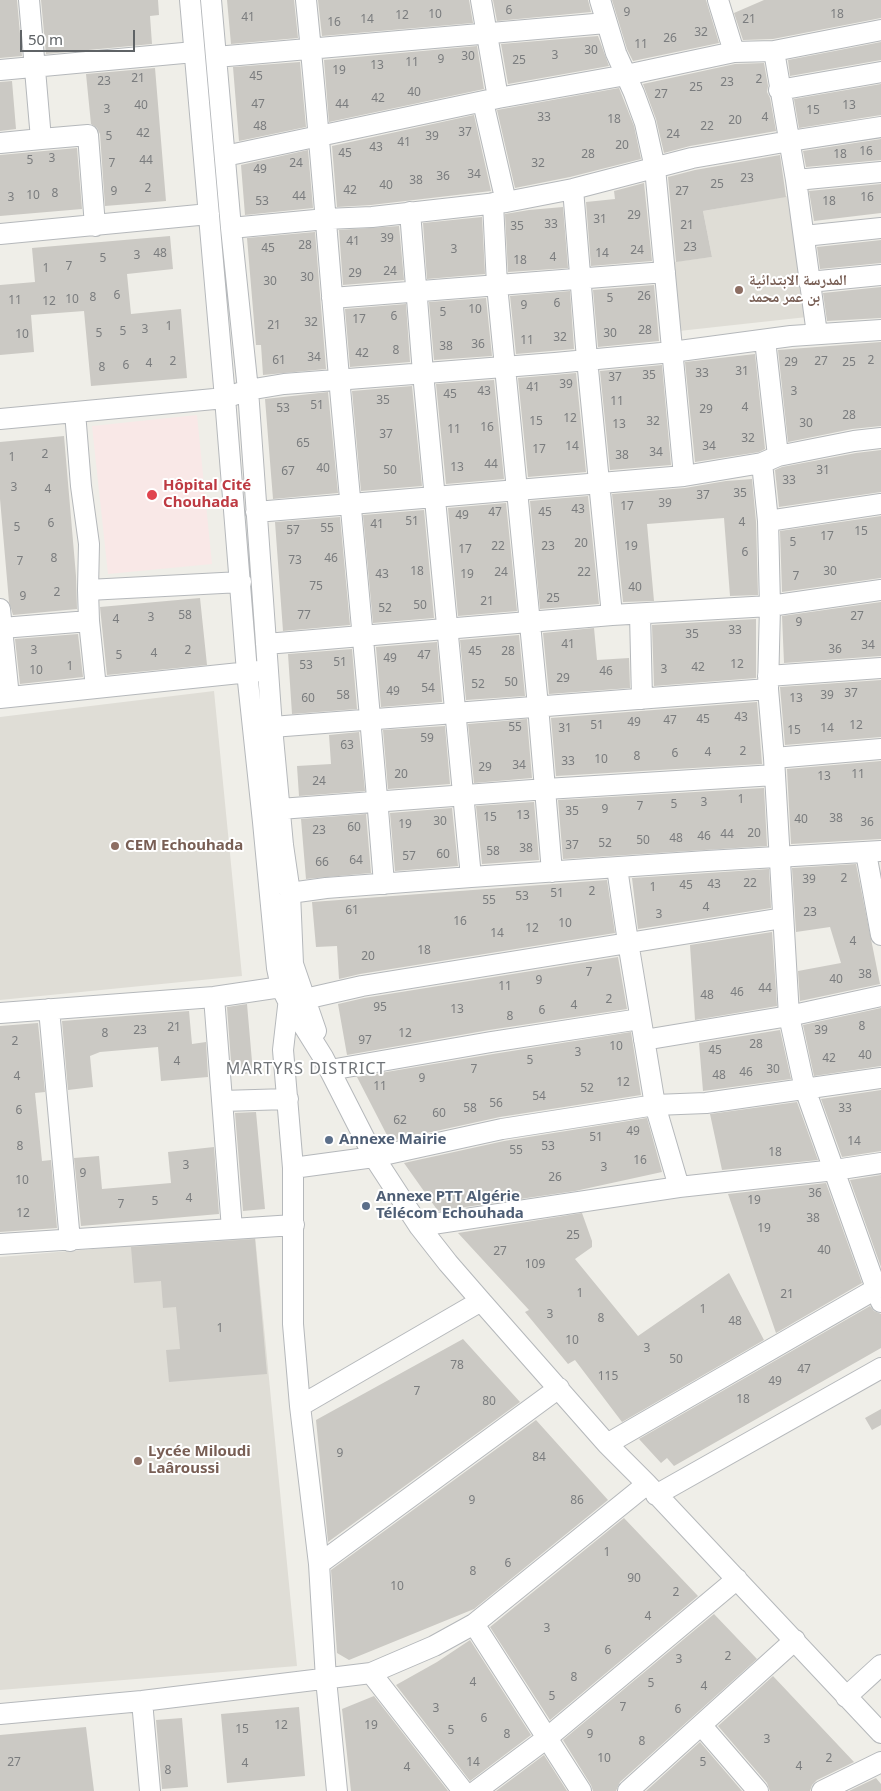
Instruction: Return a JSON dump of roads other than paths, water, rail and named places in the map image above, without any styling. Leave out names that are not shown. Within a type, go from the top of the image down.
[{"type":"street","points":[[29,0],[41,139]]},
{"type":"street","points":[[190,0],[241,582],[247,672],[276,968],[374,1157],[419,1226],[448,1263],[606,1444],[652,1489],[881,1733]]},
{"type":"street","points":[[211,0],[231,228],[248,390],[272,727],[290,893],[294,964],[292,996],[283,1050],[293,1168],[293,1324],[300,1406],[319,1564],[326,1679],[337,1791]]},
{"type":"street","points":[[306,0],[320,135],[339,380],[371,719],[384,884]]},
{"type":"street","points":[[481,0],[486,33],[499,203],[497,285],[518,490],[552,872]]},
{"type":"street","points":[[600,0],[606,23],[645,123],[655,168],[684,476]]},
{"type":"street","points":[[719,1],[734,52]]},
{"type":"street","points":[[216,58],[606,23]]},
{"type":"street","points":[[225,156],[491,100],[626,75],[734,52],[774,51],[881,30]]},
{"type":"street","points":[[774,51],[779,90],[796,180],[817,334]]},
{"type":"street","points":[[0,70],[194,52]]},
{"type":"street","points":[[779,90],[881,72]]},
{"type":"street","points":[[231,228],[499,203],[573,189],[692,158],[881,127]]},
{"type":"street","points":[[0,143],[88,135],[95,226]]},
{"type":"street","points":[[796,180],[881,172]]},
{"type":"street","points":[[573,189],[587,360],[612,615]]},
{"type":"street","points":[[410,212],[423,373],[471,877]]},
{"type":"street","points":[[0,234],[209,214]]},
{"type":"street","points":[[804,236],[881,228]]},
{"type":"street","points":[[332,298],[665,272]]},
{"type":"street","points":[[809,282],[881,275]]},
{"type":"street","points":[[0,419],[225,398],[248,390],[284,384],[587,360],[672,352],[817,334],[881,330]]},
{"type":"street","points":[[606,1444],[879,1292],[805,1089],[789,1016],[775,766],[768,682],[770,460],[765,340]]},
{"type":"street","points":[[75,412],[81,486],[89,544],[89,620],[96,688]]},
{"type":"street","points":[[256,512],[684,476],[770,460],[854,441],[881,438]]},
{"type":"street","points":[[768,521],[881,504]]},
{"type":"street","points":[[88,590],[241,582]]},
{"type":"street","points":[[266,644],[612,615],[770,606],[881,590]]},
{"type":"street","points":[[640,614],[642,699]]},
{"type":"street","points":[[89,620],[1,619],[4,698],[268,670]]},
{"type":"street","points":[[272,727],[642,699],[881,668]]},
{"type":"street","points":[[280,809],[546,789],[775,766],[881,749]]},
{"type":"street","points":[[290,893],[471,877],[873,852],[881,935]]},
{"type":"street","points":[[617,868],[655,1105],[679,1187]]},
{"type":"street","points":[[0,1013],[214,998],[292,996],[783,918]]},
{"type":"street","points":[[644,1040],[789,1016],[881,996]]},
{"type":"street","points":[[214,998],[232,1229]]},
{"type":"street","points":[[49,1009],[70,1241]]},
{"type":"street","points":[[326,1064],[491,1042],[640,1019]]},
{"type":"street","points":[[293,1168],[374,1157],[502,1129],[655,1105],[706,1103],[881,1078]]},
{"type":"street","points":[[222,1101],[288,1100]]},
{"type":"street","points":[[419,1226],[679,1187],[835,1170],[881,1163]]},
{"type":"street","points":[[0,1244],[70,1241],[294,1225]]},
{"type":"street","points":[[300,1406],[481,1302]]},
{"type":"street","points":[[0,1714],[142,1701],[371,1672],[434,1646],[474,1624],[652,1489],[881,1368]]},
{"type":"street","points":[[319,1564],[558,1388]]},
{"type":"street","points":[[476,1791],[547,1738],[737,1580]]},
{"type":"street","points":[[474,1624],[582,1791]]},
{"type":"street","points":[[628,1791],[794,1640]]},
{"type":"street","points":[[846,1697],[881,1665]]},
{"type":"street","points":[[371,1672],[463,1791]]},
{"type":"street","points":[[142,1701],[150,1791]]},
{"type":"street","points":[[701,1725],[758,1791]]},
{"type":"street","points":[[822,1791],[881,1762]]},
{"type":"place","name":"المدرسة الابتدائية بن عمر محمد","points":[[739,290]]},
{"type":"place","name":"Hôpital Cité Chouhada","points":[[152,495]]},
{"type":"place","name":"CEM Echouhada","points":[[115,846]]},
{"type":"place","name":"Annexe Mairie","points":[[329,1140]]},
{"type":"place","name":"Annexe PTT Algérie Télécom Echouhada","points":[[366,1206]]},
{"type":"place","name":"Lycée Miloudi Laâroussi","points":[[138,1461]]},
{"type":"district","name":"MARTYRS DISTRICT","points":[[306,1069]]}]
